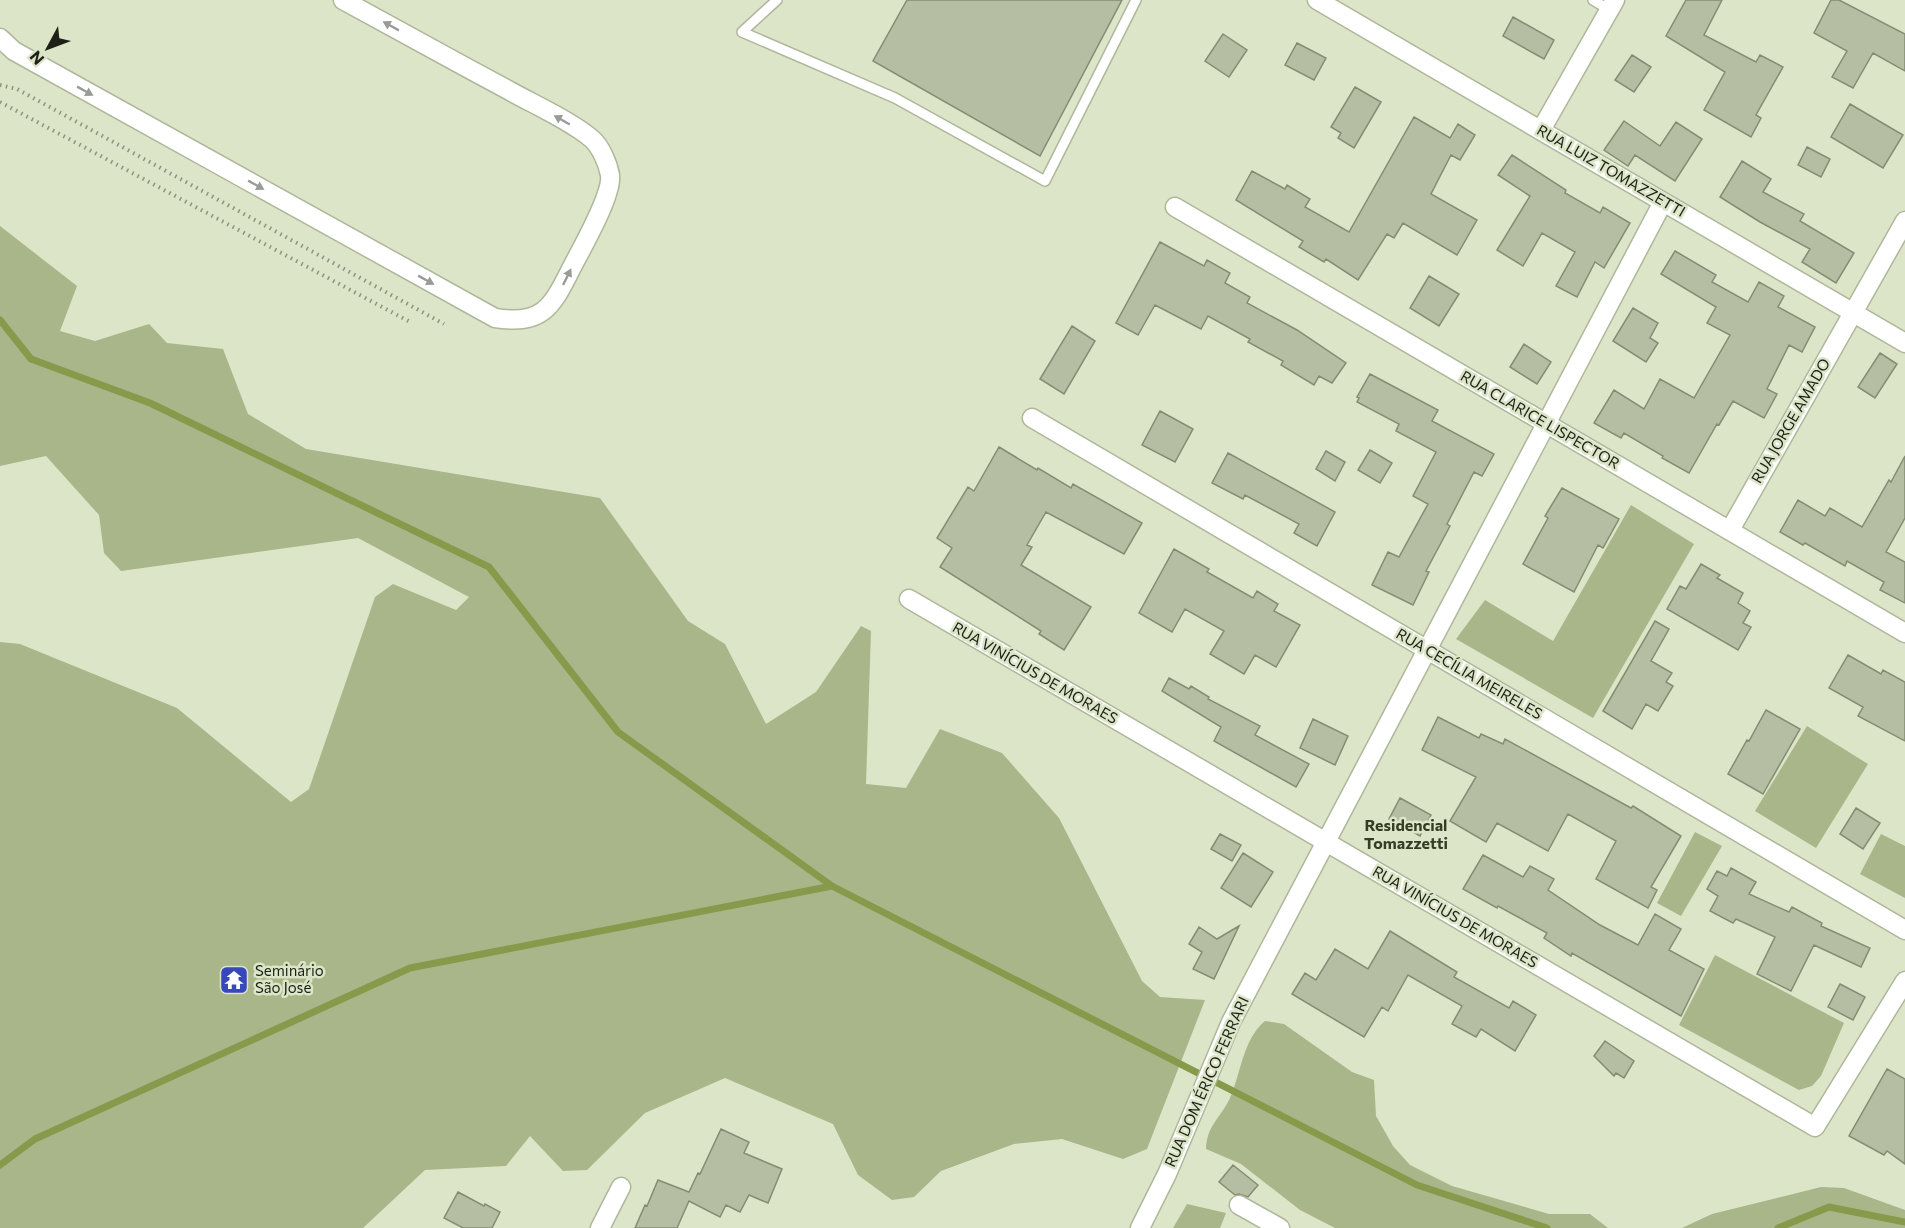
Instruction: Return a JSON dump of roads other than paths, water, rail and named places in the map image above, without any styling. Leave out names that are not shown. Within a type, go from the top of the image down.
[{"type":"street","points":[[0,38],[24,57],[495,318],[530,319],[546,310],[558,295],[605,201],[611,177],[605,158],[594,140],[546,111],[343,0]]},
{"type":"street","name":"RUA LUIZ TOMAZZETTI","points":[[1317,0],[1905,343]]},
{"type":"street","points":[[1541,130],[1613,5]]},
{"type":"street","name":"RUA DOM ÉRICO FERRARI","points":[[1140,1228],[1167,1174],[1231,1022],[1663,202]]},
{"type":"street","name":"RUA CLARICE LISPECTOR","points":[[1175,207],[1905,633]]},
{"type":"street","name":"RUA JORGE AMADO","points":[[1730,530],[1905,221]]},
{"type":"street","name":"RUA CECÍLIA MEIRELES","points":[[1032,418],[1905,930]]},
{"type":"street","name":"RUA VINÍCIUS DE MORAES","points":[[909,599],[1815,1126],[1905,981]]},
{"type":"street","points":[[600,1228],[621,1187]]},
{"type":"street","points":[[1239,1205],[1280,1228]]},
{"type":"lane","points":[[777,0],[742,32],[895,98],[1045,181],[1136,0]]},
{"type":"lane","points":[[1593,0],[1613,5]]},
{"type":"waterway","points":[[0,320],[31,359],[150,403],[489,567],[618,732],[832,886],[1417,1185],[1547,1228]]},
{"type":"waterway","points":[[0,1165],[35,1139],[410,968],[832,886]]},
{"type":"waterway","points":[[1778,1228],[1829,1207],[1905,1222]]},
{"type":"place","name":"Seminário São José","points":[[234,980]]},
{"type":"district","name":"Residencial Tomazzetti","points":[[1406,834]]}]
